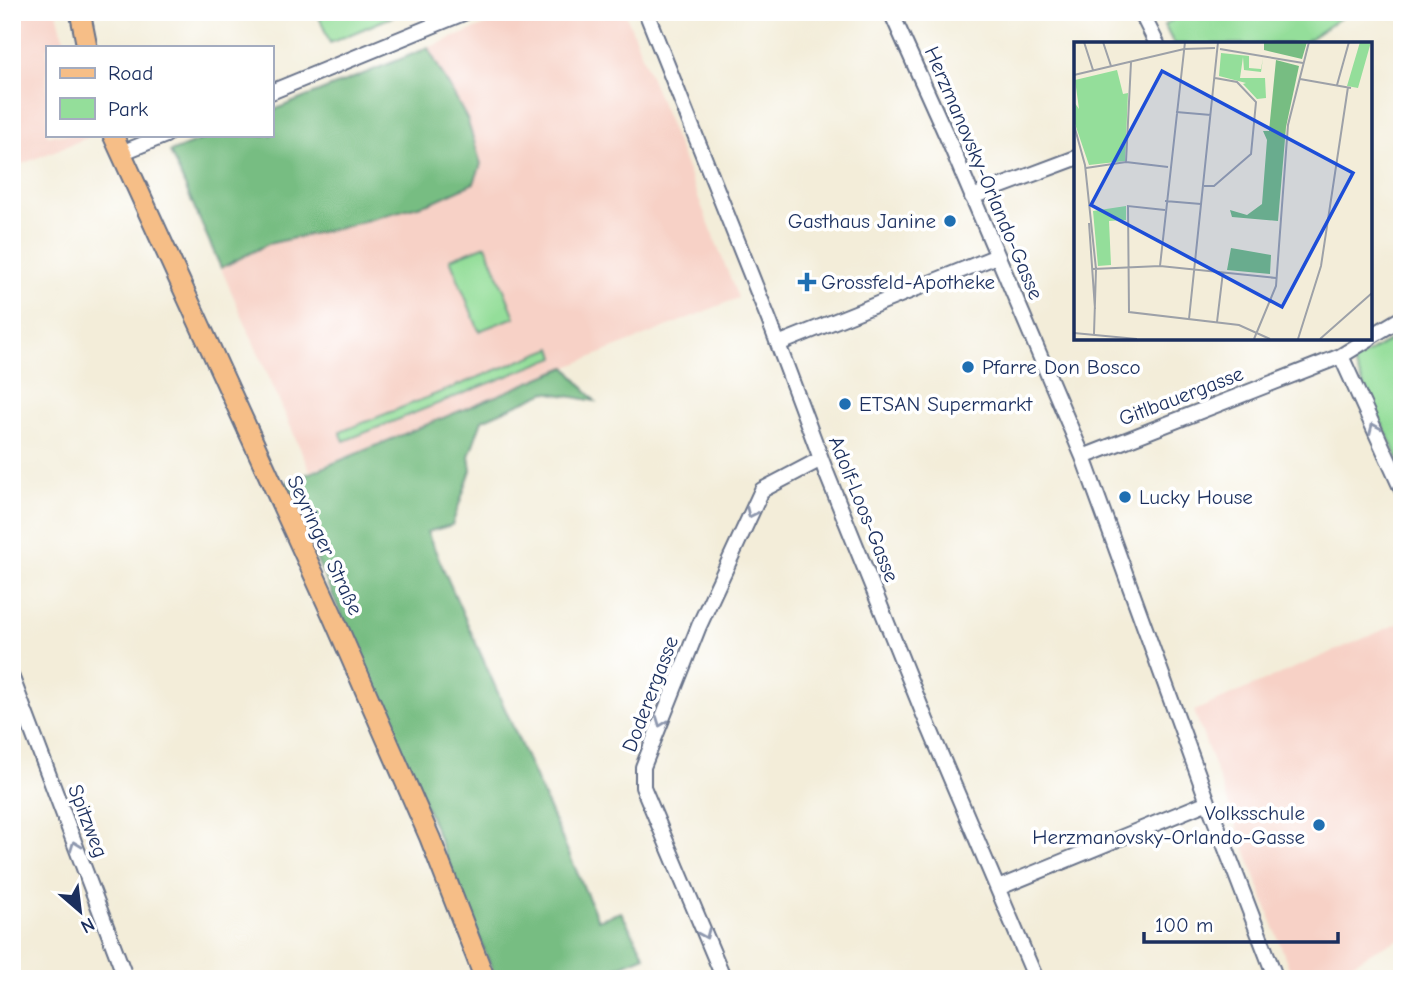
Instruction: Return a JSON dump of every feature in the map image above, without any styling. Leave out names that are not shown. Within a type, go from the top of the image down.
[{"type":"main road","points":[[80,12],[87,46]]},
{"type":"main road","name":"Seyringer Straße","points":[[117,144],[331,612],[430,838],[485,979]]},
{"type":"street","points":[[273,91],[446,16],[466,12]]},
{"type":"street","name":"Adolf-Loos-Gasse","points":[[646,12],[821,459],[926,720],[1035,979]]},
{"type":"street","name":"Herzmanovsky-Orlando-Gasse","points":[[891,12],[1083,457],[1208,802],[1276,979]]},
{"type":"street","points":[[1141,12],[1156,42]]},
{"type":"street","points":[[117,144],[161,136]]},
{"type":"street","points":[[972,197],[1074,159]]},
{"type":"street","points":[[778,344],[997,256]]},
{"type":"street","name":"Gitlbauergasse","points":[[1372,337],[1402,318]]},
{"type":"street","name":"Gitlbauergasse","points":[[1083,457],[1341,356],[1367,340]]},
{"type":"street","points":[[1341,356],[1402,490]]},
{"type":"street","name":"Doderergasse","points":[[724,979],[643,788],[643,768],[699,626],[762,490],[821,459]]},
{"type":"street","name":"Spitzweg","points":[[12,678],[126,979]]},
{"type":"street","points":[[998,888],[1208,802]]},
{"type":"shaded area","points":[[12,12],[57,12],[66,46],[46,46],[46,136],[89,137],[12,168]]},
{"type":"shaded area","points":[[517,12],[625,12],[738,298],[310,471],[170,152],[210,136],[273,136],[273,110]]},
{"type":"shaded area","name":"Volksschule Herzmanovsky-Orlando-Gasse","points":[[1402,622],[1402,938],[1319,979],[1293,979],[1194,711]]},
{"type":"green space","points":[[317,12],[401,12],[401,13],[330,43]]},
{"type":"green space","points":[[1185,12],[1349,12],[1305,42],[1173,42],[1164,25]]},
{"type":"green space","points":[[428,48],[467,119],[481,164],[474,183],[432,202],[343,227],[268,244],[221,268],[170,152],[210,136],[273,136],[273,110]]},
{"type":"green space","points":[[486,245],[515,317],[479,331],[450,259]]},
{"type":"green space","points":[[1402,333],[1402,467],[1353,362]]},
{"type":"green space","points":[[552,348],[555,357],[344,441],[340,432]]},
{"type":"green space","points":[[566,367],[595,401],[546,392],[482,420],[469,456],[471,470],[452,525],[427,532],[598,920],[621,912],[645,956],[611,970],[614,979],[496,979],[416,782],[283,484]]},
{"type":"place","name":"Gasthaus Janine","points":[[950,221]]},
{"type":"place","name":"Grossfeld-Apotheke","points":[[807,282]]},
{"type":"place","name":"Pfarre Don Bosco","points":[[968,367]]},
{"type":"place","name":"ETSAN Supermarkt","points":[[845,404]]},
{"type":"place","name":"Lucky House","points":[[1125,497]]},
{"type":"place","name":"Volksschule Herzmanovsky-Orlando-Gasse","points":[[1319,825]]}]
